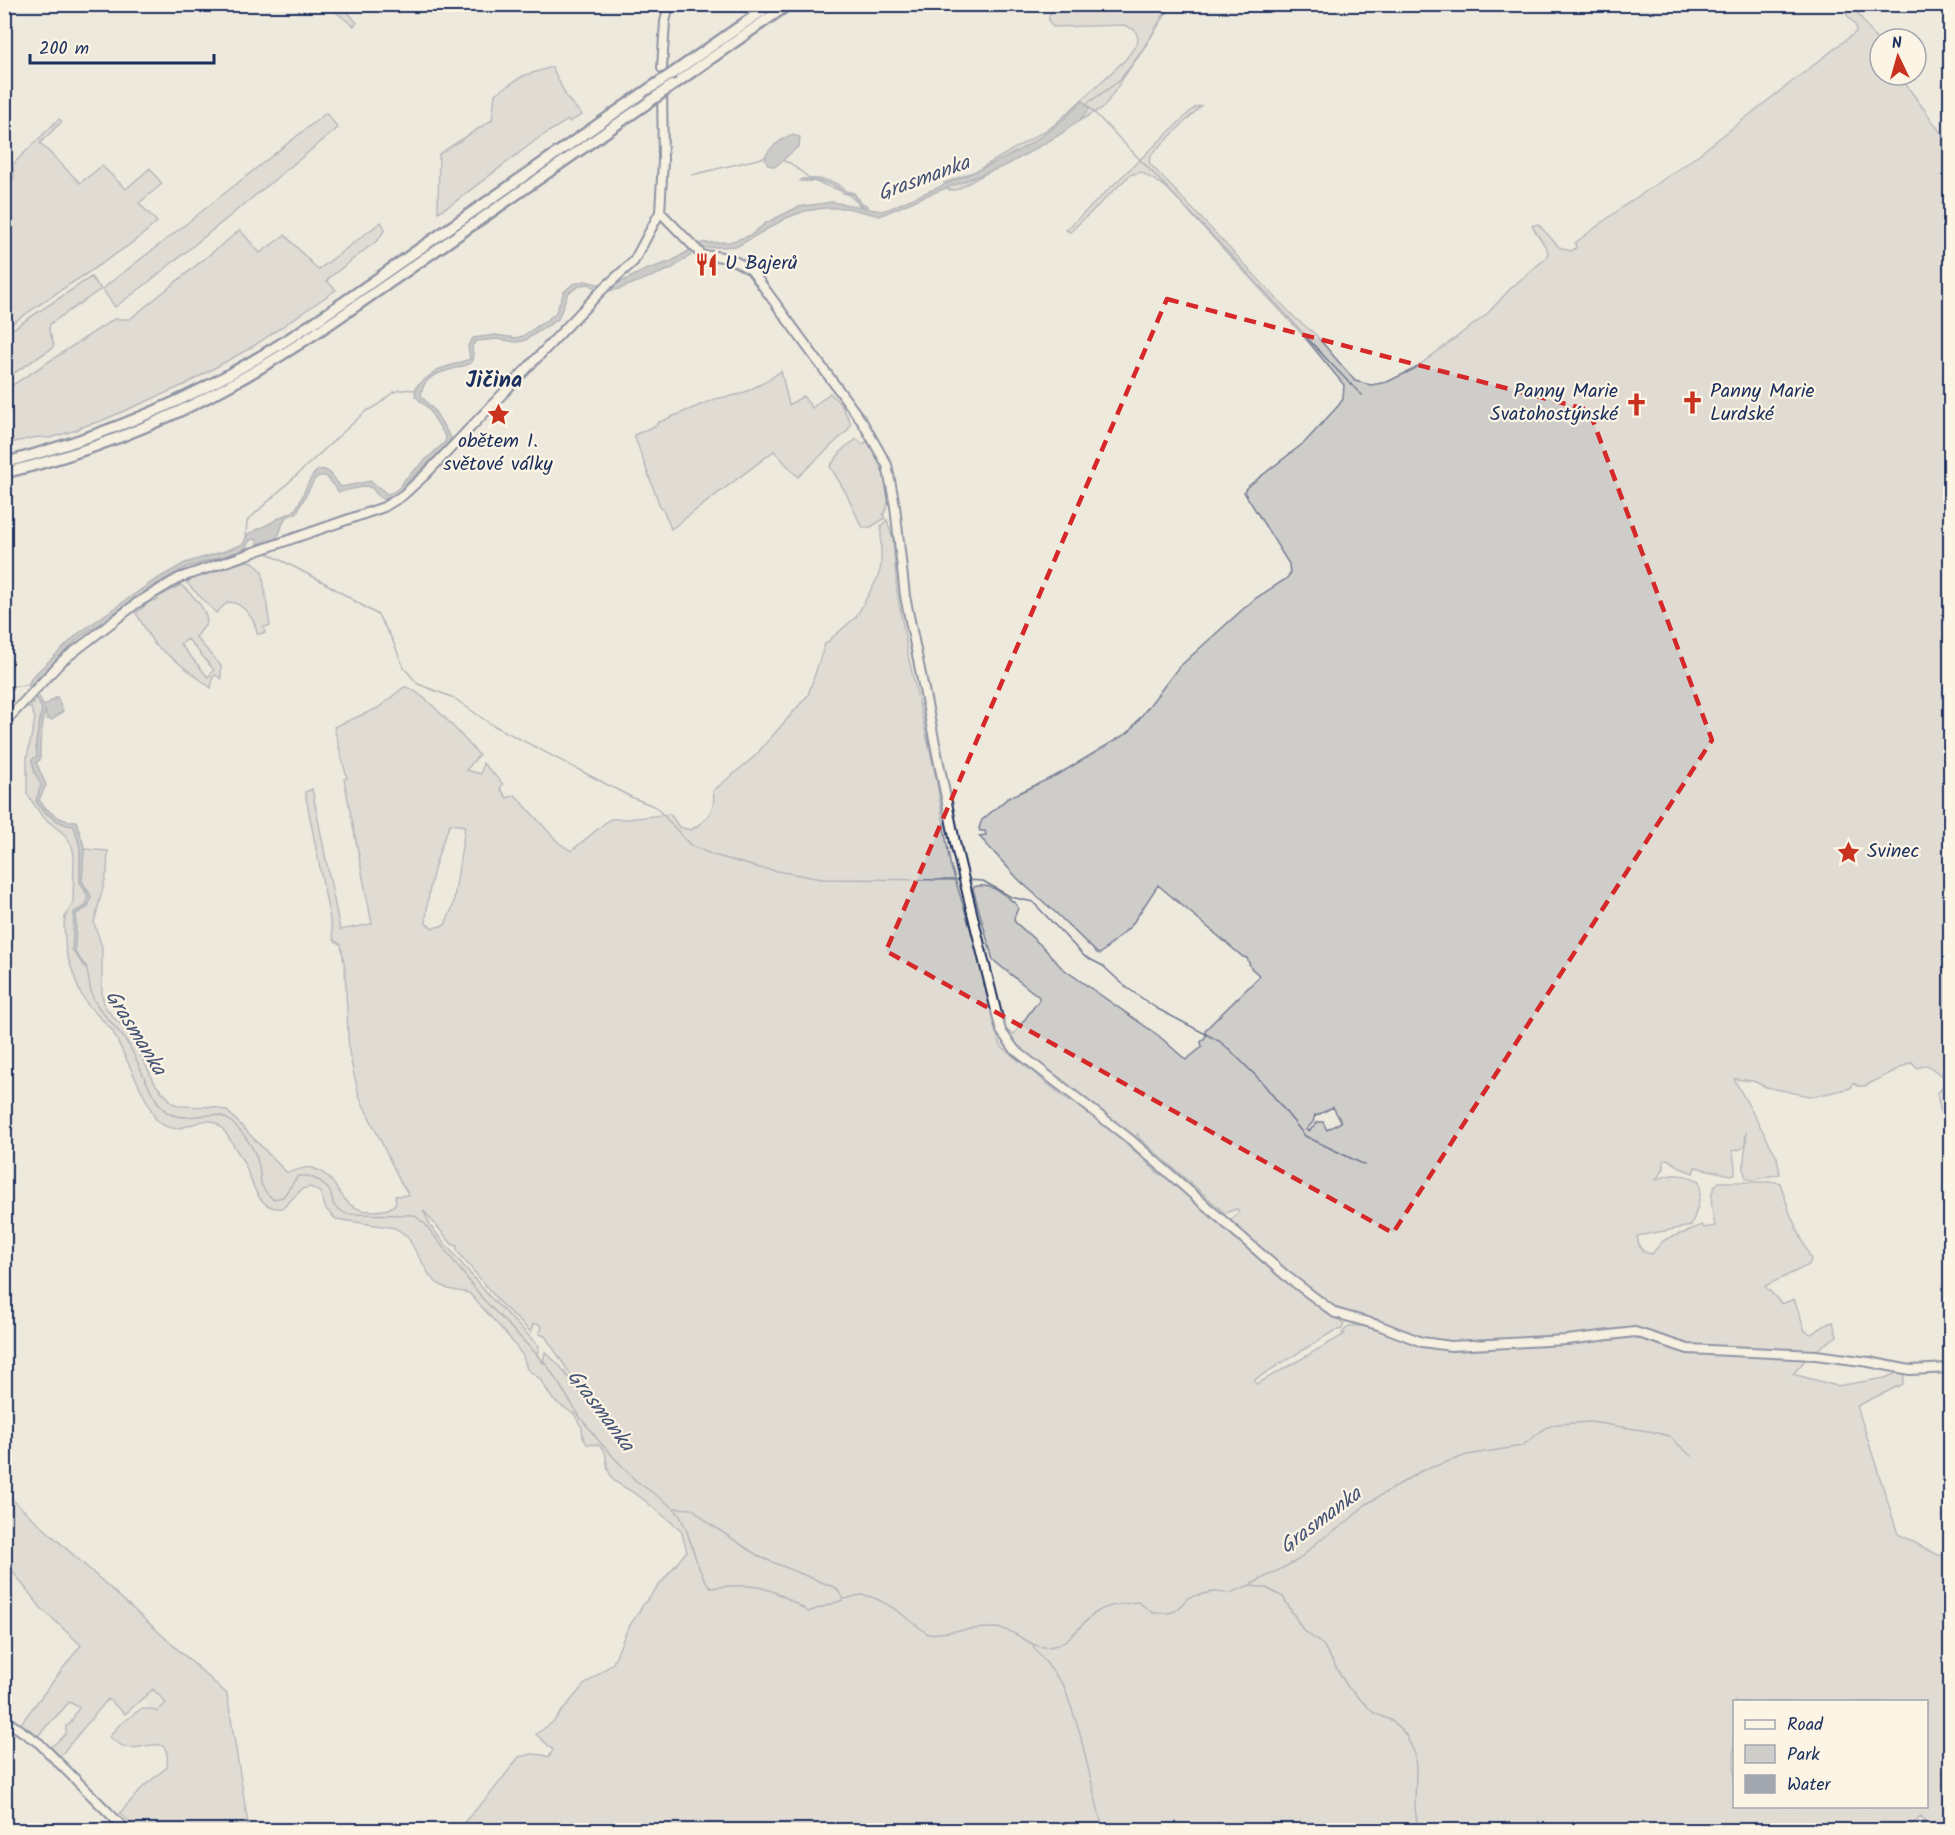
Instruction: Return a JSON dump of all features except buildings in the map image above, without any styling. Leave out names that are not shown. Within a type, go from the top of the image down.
[{"type":"highway","points":[[4,463],[76,441],[139,418],[200,390],[255,359],[325,315],[772,4]]},
{"type":"highway","points":[[4,473],[116,438],[170,416],[242,379],[331,323],[789,4]]},
{"type":"street","points":[[662,68],[665,22],[669,4]]},
{"type":"street","points":[[4,723],[69,654],[137,603],[180,578],[358,517],[384,507],[402,496],[634,261],[660,212],[663,161],[662,86]]},
{"type":"street","points":[[660,212],[703,256],[732,258],[751,270],[863,423],[887,465],[895,506],[905,596],[964,880],[1001,1032],[1015,1050],[1131,1140],[1285,1275],[1335,1313],[1378,1325],[1422,1342],[1451,1346],[1567,1340],[1635,1332],[1688,1349],[1816,1355],[1910,1370],[1950,1368]]},
{"type":"street","points":[[4,1719],[39,1743],[126,1830]]},
{"type":"highlighted area","points":[[1167,299],[1589,410],[1712,740],[1393,1233],[886,951]]},
{"type":"shaded area","points":[[153,1688],[166,1703],[157,1713],[142,1699]]},
{"type":"green space","points":[[327,5],[342,5],[357,23],[354,26]]},
{"type":"green space","points":[[1061,5],[1172,5],[1104,107],[956,190],[949,190],[944,183],[978,170],[1053,126],[1125,60],[1137,44],[1138,38],[1135,30],[1124,25],[1053,27],[1049,20],[1050,14]]},
{"type":"green space","points":[[1839,5],[1852,5],[1868,28],[1868,87],[1908,87],[1950,145],[1950,1062],[1941,1075],[1927,1065],[1917,1068],[1912,1062],[1865,1086],[1853,1083],[1851,1088],[1816,1096],[1766,1087],[1753,1081],[1734,1079],[1777,1157],[1780,1174],[1752,1180],[1746,1178],[1744,1167],[1746,1132],[1745,1145],[1741,1149],[1732,1151],[1735,1174],[1695,1167],[1693,1173],[1668,1159],[1664,1160],[1664,1168],[1656,1180],[1678,1175],[1699,1181],[1700,1198],[1695,1215],[1691,1226],[1637,1236],[1641,1248],[1652,1254],[1667,1239],[1702,1225],[1704,1228],[1715,1226],[1711,1197],[1719,1182],[1780,1183],[1791,1216],[1811,1259],[1809,1265],[1765,1286],[1782,1304],[1794,1299],[1805,1331],[1811,1334],[1833,1322],[1837,1336],[1812,1353],[1687,1347],[1638,1330],[1553,1338],[1452,1343],[1432,1341],[1377,1321],[1337,1311],[1287,1272],[1230,1221],[1239,1212],[1237,1209],[1225,1213],[1139,1138],[1138,1134],[1134,1138],[1125,1130],[1116,1133],[1160,1175],[1164,1173],[1344,1324],[1342,1329],[1334,1331],[1254,1380],[1257,1384],[1345,1334],[1342,1333],[1349,1326],[1369,1326],[1423,1345],[1639,1336],[1675,1346],[1807,1358],[1793,1374],[1837,1386],[1885,1378],[1899,1372],[1904,1374],[1903,1384],[1857,1406],[1898,1534],[1938,1555],[1950,1556],[1950,1830],[1918,1830],[1925,1822],[1921,1817],[1910,1826],[1912,1830],[457,1830],[492,1792],[519,1757],[532,1754],[549,1757],[553,1750],[536,1734],[553,1722],[583,1686],[613,1663],[627,1630],[643,1605],[687,1551],[681,1530],[639,1496],[614,1481],[608,1470],[605,1452],[599,1445],[587,1444],[574,1414],[553,1400],[540,1379],[527,1369],[523,1356],[509,1337],[469,1293],[448,1289],[437,1283],[430,1276],[407,1236],[395,1228],[336,1219],[326,1209],[320,1192],[310,1187],[302,1189],[283,1208],[267,1205],[261,1200],[244,1163],[222,1128],[206,1120],[182,1128],[173,1128],[164,1126],[155,1118],[112,1030],[87,1004],[79,990],[66,952],[64,926],[65,917],[73,904],[74,855],[72,846],[65,835],[42,816],[27,794],[27,757],[35,719],[31,708],[28,708],[34,703],[31,699],[34,695],[42,708],[36,743],[37,757],[32,760],[35,773],[42,785],[36,801],[43,812],[74,826],[80,847],[80,882],[88,896],[86,906],[74,913],[73,951],[87,968],[75,952],[76,914],[88,907],[91,896],[82,881],[84,849],[108,851],[107,872],[94,923],[102,947],[102,994],[105,1007],[133,1036],[156,1085],[173,1103],[180,1106],[214,1107],[227,1111],[286,1172],[313,1168],[330,1179],[353,1207],[362,1210],[384,1210],[396,1203],[395,1196],[409,1195],[359,1096],[349,1053],[345,969],[341,945],[334,940],[305,792],[312,789],[340,930],[372,924],[344,779],[347,778],[334,727],[378,708],[404,687],[412,689],[432,705],[479,755],[466,770],[481,774],[483,763],[503,784],[500,788],[507,798],[515,795],[558,842],[571,851],[610,819],[670,814],[679,827],[691,830],[701,823],[712,809],[713,791],[755,756],[808,695],[825,644],[856,617],[877,579],[881,567],[881,526],[887,520],[893,539],[897,591],[908,655],[936,778],[950,863],[974,940],[999,1042],[1002,1047],[1070,1102],[1077,1094],[1015,1045],[1004,1030],[1014,1034],[1039,997],[993,960],[974,887],[986,886],[996,890],[1016,904],[1018,908],[1014,918],[1015,922],[1062,968],[1159,1036],[1186,1060],[1202,1047],[1201,1042],[1206,1036],[1205,1030],[1260,976],[1251,968],[1247,958],[1158,885],[1131,926],[1100,954],[1097,953],[1020,881],[979,836],[986,835],[985,831],[980,831],[979,828],[982,820],[1008,798],[1059,774],[1129,732],[1178,668],[1256,598],[1286,579],[1290,574],[1289,564],[1244,492],[1246,488],[1305,442],[1343,399],[1344,385],[1302,334],[1166,187],[1141,172],[1130,175],[1070,232],[1066,230],[1191,111],[1201,106],[1153,153],[1149,160],[1150,164],[1295,318],[1315,334],[1355,381],[1371,385],[1387,382],[1414,369],[1486,315],[1512,287],[1545,259],[1547,249],[1532,226],[1538,224],[1559,247],[1571,251],[1576,248],[1575,243],[1628,203],[1685,165],[1856,32],[1856,26]],"holes":[[[450,824],[465,826],[453,906],[445,925],[433,928],[426,924],[433,872]],[[1333,1107],[1341,1122],[1327,1130],[1323,1122],[1318,1122],[1309,1131],[1306,1130],[1313,1122],[1315,1115]],[[423,1210],[452,1244],[457,1246],[457,1251],[501,1304],[531,1332],[533,1324],[542,1327],[539,1334],[545,1336],[577,1384],[611,1423],[604,1423],[559,1365],[545,1352],[543,1363],[537,1355],[539,1346],[489,1296],[431,1227]]]},
{"type":"green space","points":[[552,67],[567,98],[582,115],[569,122],[568,120],[540,137],[452,204],[438,212],[439,154],[492,120],[495,94],[523,76]]},
{"type":"green space","points":[[326,113],[338,128],[115,307],[103,290],[107,285]]},
{"type":"green space","points":[[59,119],[62,121],[40,143],[80,183],[102,166],[126,189],[150,168],[162,184],[139,203],[157,222],[123,250],[5,328],[5,180],[10,175],[12,179],[14,178],[13,164]]},
{"type":"green space","points":[[381,222],[385,229],[379,239],[327,281],[336,290],[252,347],[184,385],[101,421],[50,438],[37,437],[5,444],[5,390],[114,319],[130,319],[240,230],[260,253],[285,235],[318,270]]},
{"type":"green space","points":[[91,277],[101,289],[50,324],[49,330],[54,345],[51,349],[5,379],[5,334]]},
{"type":"green space","points":[[781,371],[789,405],[803,396],[812,408],[830,393],[841,405],[851,423],[848,430],[798,477],[774,451],[671,529],[661,509],[634,435],[715,399],[741,394]]},
{"type":"green space","points":[[857,439],[862,444],[868,441],[884,477],[888,498],[883,515],[885,518],[871,527],[864,528],[830,466],[844,448]]},
{"type":"green space","points":[[246,561],[253,562],[262,571],[270,626],[263,627],[265,633],[257,634],[254,623],[244,608],[228,602],[216,613],[187,583]]},
{"type":"green space","points":[[181,585],[202,607],[207,623],[196,637],[221,666],[221,679],[216,675],[213,677],[211,688],[154,644],[136,613],[151,601],[158,600],[158,597]],"holes":[[[188,639],[214,670],[208,677],[180,644]]]},
{"type":"green space","points":[[1950,1078],[1950,1135],[1946,1139],[1937,1094]]},
{"type":"green space","points":[[5,1493],[227,1694],[249,1830],[137,1830],[120,1813],[142,1788],[167,1767],[167,1755],[161,1745],[126,1747],[109,1737],[119,1725],[141,1709],[152,1709],[157,1712],[166,1703],[153,1689],[125,1714],[108,1699],[60,1756],[51,1747],[66,1734],[66,1726],[70,1724],[79,1707],[69,1702],[38,1736],[21,1723],[81,1645],[42,1609],[5,1562]]},
{"type":"water","points":[[1082,100],[1090,108],[1080,120],[1007,165],[880,216],[847,208],[805,211],[786,218],[738,246],[701,248],[671,269],[619,289],[608,291],[588,284],[581,285],[568,293],[558,319],[524,341],[497,339],[476,341],[472,346],[471,363],[433,376],[423,387],[421,396],[434,410],[451,438],[448,445],[397,494],[384,500],[372,488],[366,486],[339,492],[326,476],[319,476],[314,480],[296,514],[284,520],[276,538],[258,544],[256,539],[250,540],[245,548],[255,547],[187,567],[156,584],[79,638],[32,684],[44,706],[57,697],[63,711],[52,720],[47,719],[45,709],[40,760],[36,762],[46,785],[39,800],[55,815],[65,820],[76,821],[84,846],[82,881],[91,896],[88,907],[76,914],[75,952],[86,968],[72,950],[74,912],[86,906],[88,896],[80,882],[80,847],[74,826],[52,818],[36,801],[41,785],[32,760],[37,756],[36,743],[42,708],[28,685],[32,677],[79,633],[152,582],[185,563],[243,544],[248,534],[294,511],[311,479],[319,470],[330,473],[341,487],[371,481],[387,494],[396,491],[405,479],[445,442],[446,437],[428,408],[415,396],[416,387],[437,370],[470,359],[468,346],[473,338],[495,335],[516,338],[523,336],[555,314],[564,292],[573,284],[585,281],[615,285],[645,270],[672,261],[690,250],[695,250],[701,243],[730,242],[751,235],[766,223],[798,207],[832,202],[866,208],[859,205],[853,195],[843,193],[835,186],[824,182],[800,181],[802,179],[832,182],[845,191],[854,193],[869,209],[881,211],[889,209],[1016,152],[1062,120]]},
{"type":"water","points":[[792,135],[800,137],[799,146],[775,167],[768,165],[765,157],[770,150],[780,141]]},
{"type":"waterway","name":"Grasmanka","points":[[1085,105],[1118,82],[1142,52],[1170,4]]},
{"type":"waterway","points":[[1086,104],[1362,395]]},
{"type":"waterway","points":[[692,175],[766,157]]},
{"type":"waterway","points":[[783,161],[790,163],[813,181],[842,191]]},
{"type":"waterway","points":[[846,193],[866,209]]},
{"type":"waterway","points":[[246,538],[247,521],[366,411],[393,393],[417,390]]},
{"type":"waterway","points":[[267,553],[325,583],[378,615],[392,639],[404,668],[418,684],[454,698],[489,723],[631,797],[656,807],[690,845],[713,855],[760,868],[822,879],[960,880]]},
{"type":"waterway","points":[[4,687],[27,685]]},
{"type":"waterway","points":[[967,880],[983,881],[1011,897],[1033,902],[1084,956],[1103,966],[1126,987],[1156,1008],[1219,1041],[1229,1049],[1262,1082],[1305,1136],[1365,1165]]},
{"type":"waterway","name":"Grasmanka","points":[[86,966],[93,998],[127,1042],[158,1103],[164,1110],[178,1117],[217,1115],[231,1122],[253,1149],[259,1166],[261,1184],[273,1199],[283,1197],[298,1176],[308,1176],[320,1181],[330,1191],[334,1206],[346,1214],[414,1215],[425,1224],[483,1299],[547,1365],[580,1417],[635,1480],[674,1508],[693,1509],[710,1524],[760,1557],[836,1588],[844,1599],[863,1595],[880,1601],[928,1634],[995,1628],[1014,1633],[1036,1645],[1049,1647],[1063,1642],[1097,1612],[1107,1607],[1138,1602],[1153,1613],[1168,1613],[1175,1611],[1189,1597],[1213,1592],[1230,1593],[1298,1560],[1319,1541],[1346,1523],[1365,1505],[1421,1471],[1467,1455],[1522,1446],[1545,1428],[1557,1424],[1591,1422],[1654,1432],[1669,1436],[1691,1456]]},
{"type":"waterway","points":[[675,1509],[686,1528],[700,1570],[711,1588],[726,1586],[762,1588],[784,1596],[808,1612],[843,1600]]},
{"type":"waterway","points":[[1252,1586],[1266,1588],[1283,1597],[1303,1630],[1323,1645],[1347,1686],[1374,1713],[1393,1721],[1406,1735],[1415,1754],[1415,1808],[1418,1830]]},
{"type":"waterway","points":[[1033,1646],[1064,1686],[1079,1730],[1103,1830]]},
{"type":"place","name":"U Bajerů","points":[[707,264]]},
{"type":"place","name":"Panny Marie Lurdské","points":[[1692,403]]},
{"type":"place","name":"Panny Marie Svatohostýnské","points":[[1636,404]]},
{"type":"place","name":"obětem I. světové války","points":[[498,415]]},
{"type":"place","name":"Svinec","points":[[1849,852]]},
{"type":"district","name":"Jičina","points":[[494,381]]}]
